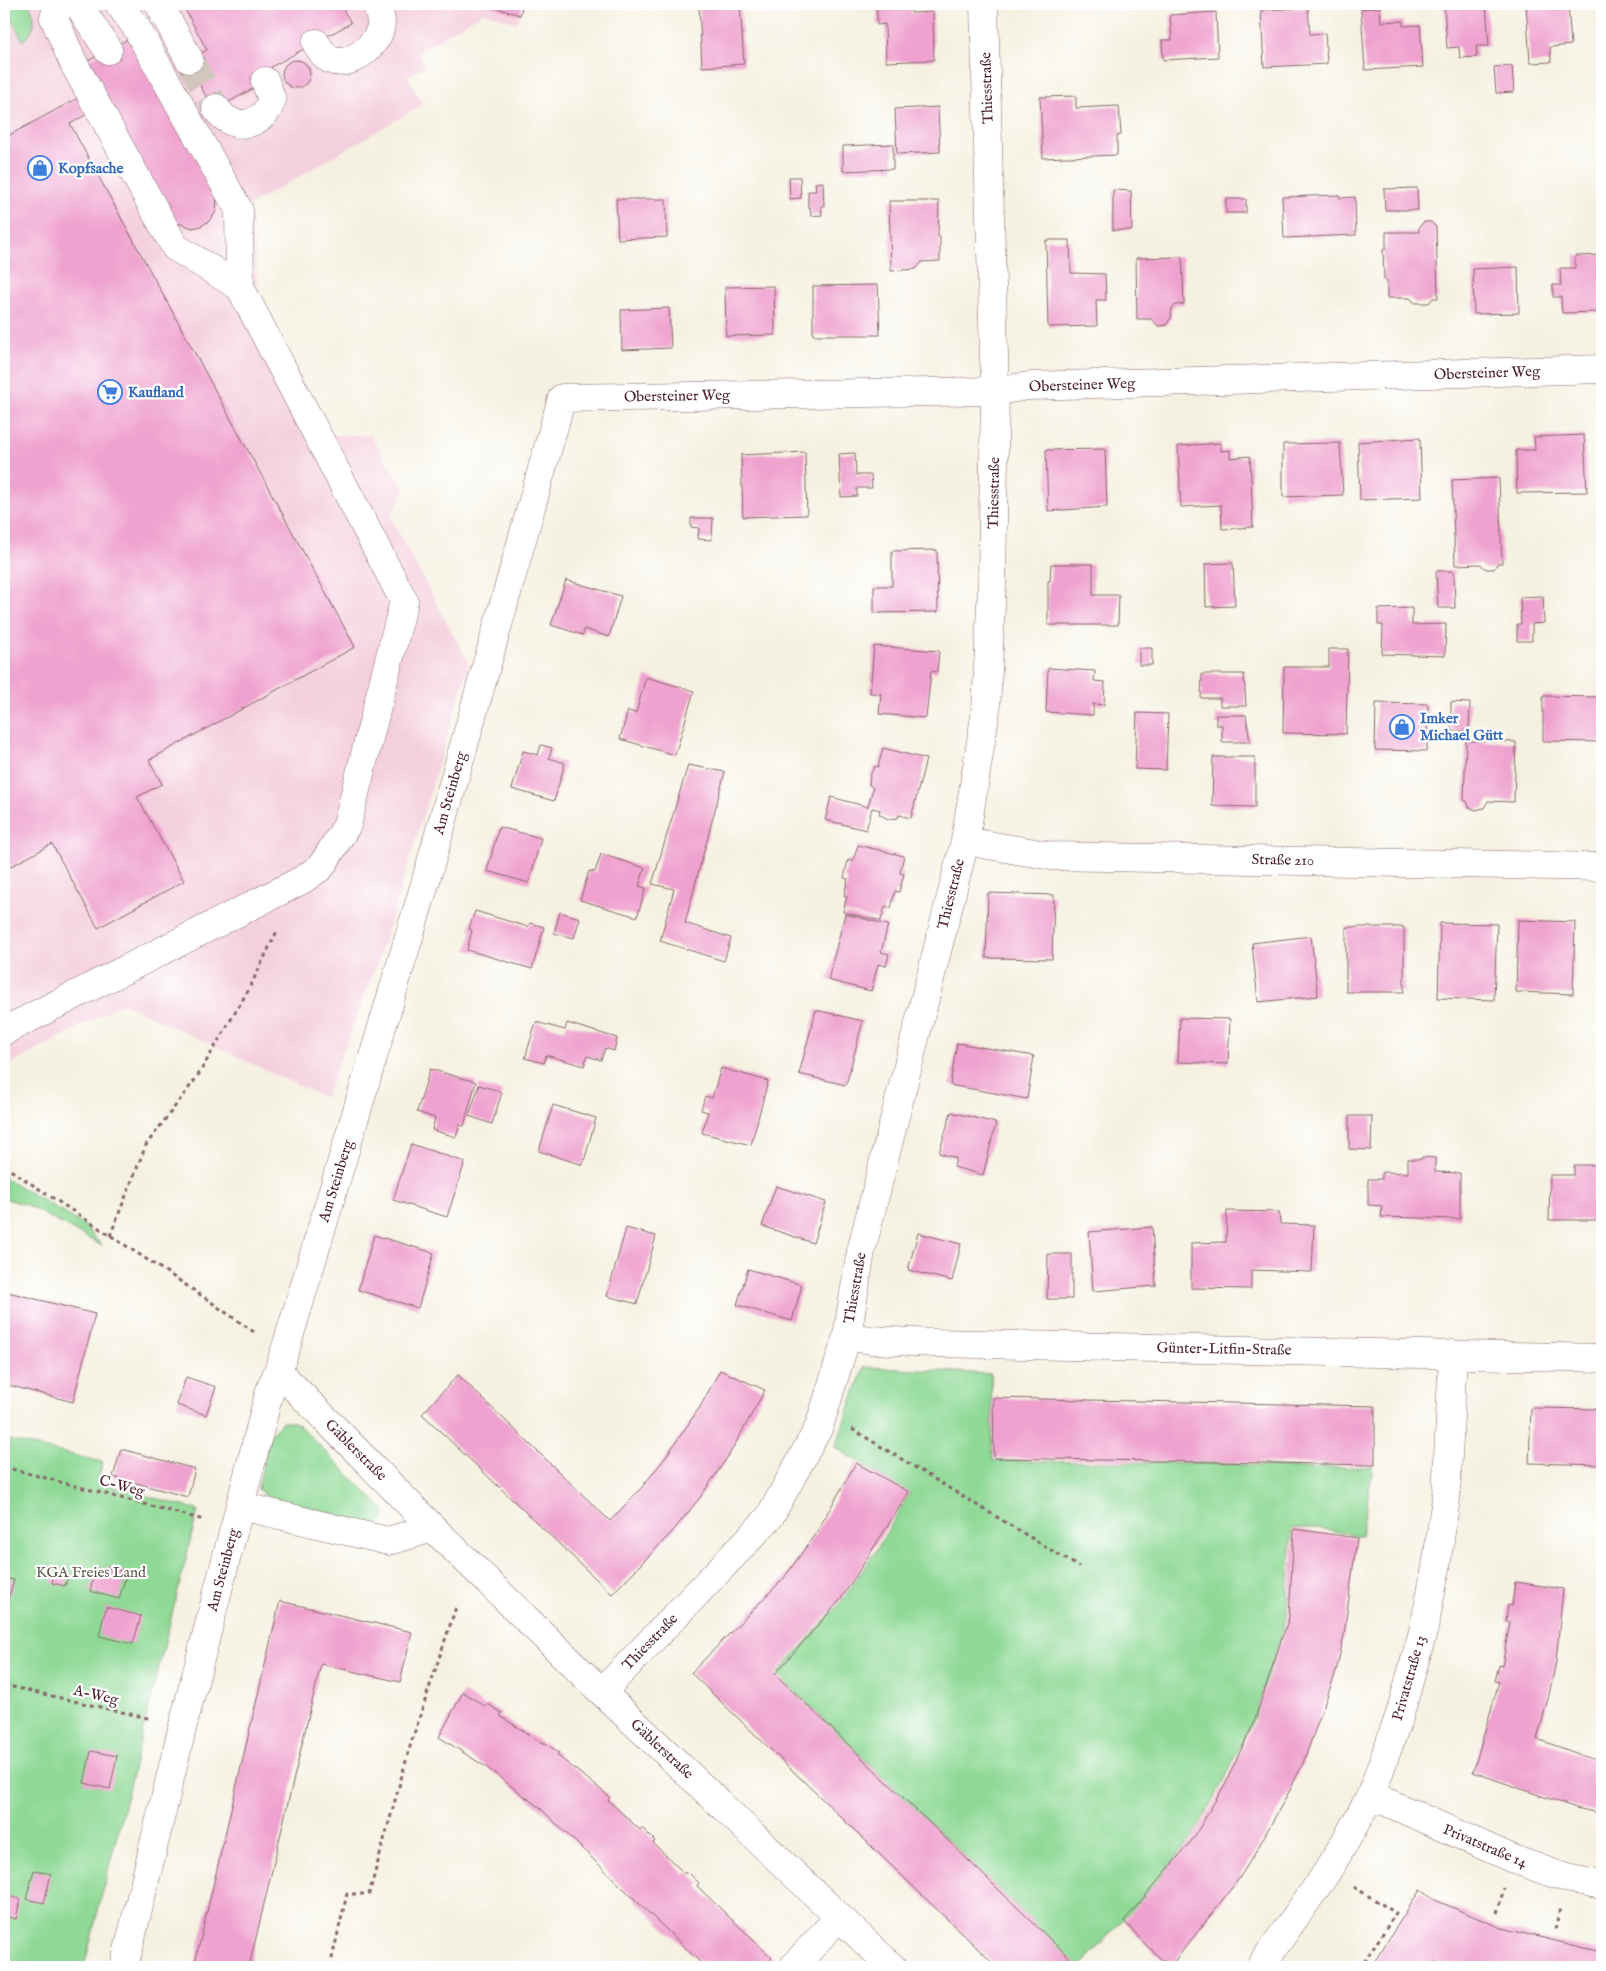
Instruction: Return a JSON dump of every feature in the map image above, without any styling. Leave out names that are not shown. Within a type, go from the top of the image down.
[{"type":"street","points":[[59,4],[54,18],[74,64],[175,247],[240,287]]},
{"type":"street","points":[[78,4],[108,50]]},
{"type":"street","points":[[4,1031],[302,880],[320,867],[347,825],[404,601],[240,287],[239,210],[136,27],[119,4]]},
{"type":"street","points":[[159,4],[189,59]]},
{"type":"street","points":[[316,43],[326,57],[333,62],[346,61],[359,56],[371,45],[381,23],[376,4]]},
{"type":"street","name":"Thiesstraße","points":[[602,1692],[769,1518],[819,1427],[847,1336],[861,1251],[965,841],[986,710],[992,584],[995,391],[984,4]]},
{"type":"street","points":[[216,108],[221,116],[231,122],[242,125],[256,120],[269,109],[272,100],[265,81]]},
{"type":"street","name":"Obersteiner Weg","points":[[562,398],[995,391],[1029,386],[1602,369]]},
{"type":"street","name":"Am Steinberg","points":[[124,1967],[183,1725],[270,1390],[278,1371],[424,887],[562,398]]},
{"type":"street","name":"Straße 210","points":[[965,841],[1052,856],[1602,866]]},
{"type":"street","name":"Günter-Litfin-Straße","points":[[847,1336],[871,1340],[935,1343],[1602,1358]]},
{"type":"street","name":"Privatstraße 13","points":[[1260,1967],[1327,1871],[1371,1795],[1401,1710],[1424,1628],[1436,1567],[1446,1498],[1453,1354]]},
{"type":"street","name":"Gäblerstraße","points":[[278,1371],[433,1528],[602,1692],[892,1967]]},
{"type":"street","points":[[237,1516],[388,1541],[433,1528]]},
{"type":"street","name":"Privatstraße 14","points":[[1371,1795],[1513,1859],[1566,1878],[1602,1885]]},
{"type":"street","points":[[794,1967],[839,1917]]},
{"type":"path","points":[[110,1236],[146,1145],[197,1077],[249,989],[302,880]]},
{"type":"path","points":[[4,1166],[189,1287],[266,1340],[278,1371]]},
{"type":"path","points":[[847,1426],[1078,1567]]},
{"type":"path","name":"C-Weg","points":[[4,1467],[237,1516]]},
{"type":"path","points":[[330,1967],[347,1894],[369,1894],[411,1743],[458,1604]]},
{"type":"path","name":"A-Weg","points":[[4,1685],[183,1725]]},
{"type":"path","points":[[1350,1885],[1396,1913],[1361,1967]]},
{"type":"shaded area","points":[[4,4],[523,4],[517,23],[484,12],[418,52],[425,66],[408,76],[422,105],[248,206],[252,218],[259,297],[330,435],[370,435],[405,490],[390,517],[469,664],[381,953],[325,1098],[123,1003],[4,1068]]},
{"type":"green space","points":[[4,4],[29,4],[34,24],[31,32],[23,41]]},
{"type":"green space","points":[[4,1177],[84,1225],[102,1246],[27,1205],[4,1198]]},
{"type":"green space","points":[[864,1367],[991,1374],[993,1461],[1215,1463],[1293,1468],[1373,1467],[1361,1536],[1316,1528],[1292,1528],[1287,1616],[1254,1718],[1223,1782],[1194,1835],[1161,1877],[1080,1967],[777,1674],[842,1601],[877,1549],[909,1494],[835,1447]]},
{"type":"green space","points":[[282,1422],[293,1422],[300,1426],[384,1510],[385,1517],[380,1523],[375,1525],[267,1497],[258,1489],[269,1436]]},
{"type":"green space","name":"KGA Freies Land","points":[[4,1439],[103,1462],[97,1482],[198,1510],[84,1967],[4,1967]]},
{"type":"building","points":[[182,4],[340,4],[351,23],[271,67],[276,76],[214,110],[186,61],[207,50]]},
{"type":"building","points":[[482,4],[523,4],[520,15]]},
{"type":"building","points":[[699,4],[740,4],[744,64],[702,67]]},
{"type":"building","points":[[1444,4],[1486,4],[1489,46],[1476,46],[1477,57],[1460,58],[1459,47],[1447,48]]},
{"type":"building","points":[[1526,4],[1568,4],[1571,45],[1550,47],[1551,62],[1530,63]]},
{"type":"building","points":[[911,6],[911,13],[933,12],[934,60],[886,62],[885,24],[877,25],[877,7]]},
{"type":"building","points":[[1380,7],[1381,22],[1403,21],[1403,26],[1420,25],[1423,67],[1365,70],[1361,9]]},
{"type":"building","points":[[1308,8],[1310,34],[1325,33],[1327,64],[1264,67],[1261,10]]},
{"type":"building","points":[[1216,12],[1218,57],[1163,60],[1162,40],[1172,40],[1170,15]]},
{"type":"building","points":[[128,39],[217,196],[216,212],[209,221],[201,226],[193,228],[174,222],[86,62]]},
{"type":"building","points":[[296,60],[306,64],[310,74],[306,84],[296,88],[286,84],[282,74],[286,64]]},
{"type":"building","points":[[1512,66],[1514,92],[1496,93],[1494,67]]},
{"type":"building","points":[[1076,96],[1076,108],[1119,106],[1121,135],[1117,136],[1117,155],[1043,158],[1040,97]]},
{"type":"building","name":"Kaufland","points":[[78,98],[87,114],[70,124],[355,647],[149,760],[162,784],[137,797],[184,881],[98,928],[52,844],[4,870],[4,138]]},
{"type":"building","points":[[938,107],[940,152],[897,154],[895,109]]},
{"type":"building","points":[[893,144],[893,169],[843,171],[843,146]]},
{"type":"building","points":[[789,177],[800,177],[801,198],[790,199]]},
{"type":"building","points":[[823,182],[824,206],[821,206],[822,215],[811,216],[810,207],[808,207],[808,191],[816,191],[815,183]]},
{"type":"building","points":[[1417,188],[1418,210],[1385,210],[1384,189]]},
{"type":"building","points":[[1113,190],[1131,191],[1132,230],[1113,230]]},
{"type":"building","points":[[1339,195],[1340,198],[1355,197],[1356,235],[1284,238],[1282,197]]},
{"type":"building","points":[[616,199],[666,199],[667,237],[618,239]]},
{"type":"building","points":[[1226,199],[1246,199],[1246,213],[1226,213]]},
{"type":"building","points":[[889,201],[939,201],[938,236],[940,236],[940,261],[922,262],[916,269],[891,271]]},
{"type":"building","points":[[1424,222],[1431,222],[1436,227],[1438,298],[1433,298],[1429,303],[1415,303],[1410,298],[1387,298],[1387,280],[1384,280],[1383,249],[1386,249],[1386,232],[1419,232],[1419,227]]},
{"type":"building","points":[[1046,240],[1070,240],[1071,273],[1105,274],[1106,300],[1096,300],[1097,326],[1048,327]]},
{"type":"building","points":[[1602,255],[1602,312],[1562,313],[1561,297],[1553,297],[1553,285],[1561,285],[1560,268],[1575,268],[1575,256]]},
{"type":"building","points":[[1182,257],[1184,304],[1176,305],[1172,308],[1171,318],[1166,325],[1158,326],[1151,319],[1137,319],[1136,258]]},
{"type":"building","points":[[1518,267],[1519,313],[1474,314],[1473,269]]},
{"type":"building","points":[[878,285],[880,335],[813,335],[813,286]]},
{"type":"building","points":[[774,286],[775,335],[726,336],[725,287]]},
{"type":"building","points":[[669,308],[671,348],[622,350],[621,310]]},
{"type":"building","points":[[1584,435],[1587,492],[1517,493],[1516,450],[1535,450],[1534,437]]},
{"type":"building","points":[[1420,438],[1422,498],[1360,500],[1358,442]]},
{"type":"building","points":[[1221,443],[1221,451],[1230,450],[1230,458],[1250,456],[1253,527],[1222,529],[1221,505],[1181,507],[1178,446]]},
{"type":"building","points":[[1340,443],[1343,495],[1283,497],[1283,444]]},
{"type":"building","points":[[1105,449],[1107,507],[1048,511],[1046,450]]},
{"type":"building","points":[[805,452],[807,515],[743,517],[741,455]]},
{"type":"building","points":[[855,453],[856,475],[871,475],[872,488],[857,488],[857,496],[841,497],[839,454]]},
{"type":"building","points":[[1499,478],[1502,563],[1498,563],[1494,569],[1486,569],[1480,564],[1455,565],[1452,480]]},
{"type":"building","points":[[691,518],[713,518],[712,540],[698,539],[699,528],[691,527]]},
{"type":"building","points":[[937,550],[938,612],[874,613],[874,586],[892,586],[892,551]]},
{"type":"building","points":[[1233,563],[1235,606],[1206,607],[1205,564]]},
{"type":"building","points":[[1051,564],[1093,564],[1093,595],[1119,595],[1118,625],[1048,625],[1048,581],[1050,581]]},
{"type":"building","points":[[1436,571],[1454,571],[1455,608],[1438,608]]},
{"type":"building","points":[[566,580],[621,596],[609,637],[584,629],[583,635],[551,625]]},
{"type":"building","points":[[1543,596],[1544,623],[1532,624],[1532,641],[1517,641],[1517,624],[1521,624],[1520,597]]},
{"type":"building","points":[[1412,608],[1412,625],[1446,624],[1445,656],[1382,654],[1383,625],[1378,625],[1378,609]]},
{"type":"building","points":[[874,646],[939,651],[937,672],[931,671],[926,718],[879,714],[881,694],[870,693]]},
{"type":"building","points":[[1139,648],[1152,648],[1152,665],[1139,665]]},
{"type":"building","points":[[1329,649],[1348,649],[1346,734],[1283,733],[1284,667],[1329,667]]},
{"type":"building","points":[[1048,668],[1095,671],[1094,681],[1105,682],[1104,705],[1093,704],[1093,715],[1046,712]]},
{"type":"building","points":[[1202,674],[1244,674],[1246,706],[1220,706],[1220,698],[1201,698]]},
{"type":"building","points":[[646,677],[694,691],[675,755],[620,739],[628,711],[636,713]]},
{"type":"building","points":[[1543,696],[1602,697],[1602,742],[1543,741]]},
{"type":"building","points":[[1451,702],[1470,703],[1469,731],[1451,731]]},
{"type":"building","points":[[1376,703],[1428,704],[1427,751],[1375,750]]},
{"type":"building","points":[[1137,713],[1168,714],[1166,770],[1135,769]]},
{"type":"building","points":[[1216,715],[1246,715],[1250,742],[1222,742],[1222,725],[1216,725]]},
{"type":"building","points":[[1466,741],[1516,742],[1514,802],[1488,801],[1484,808],[1476,810],[1469,807],[1467,801],[1464,801]]},
{"type":"building","points":[[541,745],[552,748],[549,758],[565,763],[554,801],[512,789],[523,751],[538,755]]},
{"type":"building","points":[[883,748],[926,759],[911,818],[899,815],[898,818],[888,819],[879,814],[880,810],[872,808],[866,830],[825,820],[831,797],[868,807],[873,788],[869,785],[870,775],[875,766],[878,767]]},
{"type":"building","points":[[1213,757],[1255,757],[1255,807],[1212,806]]},
{"type":"building","points":[[688,765],[725,772],[685,923],[731,938],[724,961],[660,941],[674,889],[652,884]]},
{"type":"building","points":[[499,827],[541,838],[529,883],[487,871]]},
{"type":"building","points":[[858,845],[904,856],[900,873],[904,874],[899,892],[895,891],[891,908],[885,906],[881,921],[843,912],[847,896],[844,896],[848,879],[844,878],[848,860],[853,861]]},
{"type":"building","points":[[601,854],[645,868],[639,886],[646,888],[637,917],[580,900],[589,871],[595,872]]},
{"type":"building","points":[[988,893],[1054,895],[1052,959],[986,958]]},
{"type":"building","points":[[475,911],[528,927],[530,923],[544,927],[532,969],[467,950],[472,930],[469,929]]},
{"type":"building","points":[[560,912],[580,918],[574,938],[554,933]]},
{"type":"building","points":[[845,914],[888,925],[881,952],[889,954],[886,966],[878,964],[871,991],[828,980]]},
{"type":"building","points":[[1518,920],[1575,922],[1573,994],[1516,992]]},
{"type":"building","points":[[1440,923],[1497,924],[1494,1000],[1438,998]]},
{"type":"building","points":[[1346,927],[1404,927],[1404,992],[1346,992]]},
{"type":"building","points":[[1311,936],[1318,996],[1258,1002],[1252,943]]},
{"type":"building","points":[[816,1010],[863,1021],[846,1085],[799,1074]]},
{"type":"building","points":[[1180,1018],[1230,1019],[1228,1064],[1178,1062]]},
{"type":"building","points":[[536,1022],[565,1030],[567,1023],[617,1038],[614,1051],[605,1048],[601,1060],[587,1056],[584,1066],[546,1055],[544,1063],[525,1058]]},
{"type":"building","points":[[957,1043],[1034,1056],[1027,1099],[950,1085]]},
{"type":"building","points":[[721,1068],[768,1081],[751,1145],[702,1133],[708,1112],[701,1110],[705,1096],[712,1098]]},
{"type":"building","points":[[430,1069],[476,1082],[464,1126],[460,1125],[456,1137],[432,1130],[435,1118],[417,1112]]},
{"type":"building","points":[[479,1085],[502,1092],[492,1124],[469,1116]]},
{"type":"building","points":[[553,1105],[596,1118],[583,1165],[539,1151]]},
{"type":"building","points":[[951,1112],[996,1123],[983,1175],[954,1167],[956,1158],[939,1153]]},
{"type":"building","points":[[1349,1116],[1372,1116],[1371,1150],[1349,1149]]},
{"type":"building","points":[[411,1144],[465,1162],[447,1217],[393,1200]]},
{"type":"building","points":[[1422,1157],[1435,1158],[1435,1172],[1460,1173],[1460,1219],[1381,1217],[1382,1206],[1368,1205],[1368,1179],[1382,1179],[1382,1172],[1408,1173],[1408,1159],[1422,1159]]},
{"type":"building","points":[[1574,1165],[1602,1165],[1602,1220],[1549,1220],[1550,1175],[1574,1175]]},
{"type":"building","points":[[776,1186],[826,1202],[813,1243],[762,1226]]},
{"type":"building","points":[[1227,1211],[1279,1212],[1280,1224],[1314,1225],[1312,1272],[1251,1270],[1251,1289],[1191,1288],[1191,1243],[1226,1242]]},
{"type":"building","points":[[1152,1227],[1156,1286],[1093,1291],[1089,1232]]},
{"type":"building","points":[[626,1228],[656,1236],[637,1304],[607,1296]]},
{"type":"building","points":[[918,1233],[961,1244],[952,1281],[908,1270]]},
{"type":"building","points":[[374,1235],[434,1253],[418,1308],[358,1290]]},
{"type":"building","points":[[1048,1254],[1072,1254],[1072,1299],[1047,1299]]},
{"type":"building","points":[[748,1269],[802,1285],[792,1321],[737,1305]]},
{"type":"building","points":[[4,1291],[95,1314],[73,1402],[4,1384]]},
{"type":"building","points":[[720,1370],[765,1390],[729,1455],[699,1499],[672,1532],[612,1594],[422,1414],[458,1375],[610,1521],[642,1487],[665,1458],[700,1407]]},
{"type":"building","points":[[186,1377],[216,1387],[206,1415],[177,1405]]},
{"type":"building","points":[[993,1398],[1375,1406],[1375,1465],[994,1458]]},
{"type":"building","points":[[1531,1408],[1602,1409],[1602,1465],[1529,1463]]},
{"type":"building","points":[[121,1449],[195,1469],[188,1497],[113,1477]]},
{"type":"building","points":[[856,1463],[909,1492],[841,1599],[775,1674],[1079,1967],[997,1967],[691,1673],[784,1578],[816,1533]]},
{"type":"building","points":[[1294,1529],[1357,1538],[1344,1635],[1336,1672],[1303,1763],[1255,1853],[1238,1880],[1170,1967],[1124,1921],[1193,1839],[1225,1784],[1253,1725],[1289,1617]]},
{"type":"building","points":[[107,1567],[127,1573],[119,1599],[90,1591],[96,1568],[106,1571]]},
{"type":"building","points":[[54,1573],[68,1576],[65,1586],[52,1583]]},
{"type":"building","points":[[4,1578],[14,1580],[9,1596],[4,1595]]},
{"type":"building","points":[[1515,1582],[1563,1589],[1556,1662],[1537,1739],[1602,1761],[1602,1814],[1576,1808],[1473,1772],[1499,1682],[1495,1681],[1499,1665],[1502,1666],[1510,1622],[1506,1622],[1508,1605],[1512,1606]]},
{"type":"building","points":[[280,1601],[412,1632],[400,1682],[321,1664],[249,1967],[194,1967]]},
{"type":"building","points":[[106,1607],[141,1616],[133,1644],[99,1636]]},
{"type":"building","points":[[463,1692],[486,1707],[488,1704],[502,1713],[500,1716],[559,1753],[557,1755],[610,1797],[608,1800],[640,1830],[642,1828],[655,1841],[653,1843],[685,1874],[687,1871],[699,1883],[697,1886],[772,1958],[764,1967],[697,1967],[700,1962],[540,1808],[486,1767],[439,1737]]},
{"type":"building","points":[[91,1751],[117,1756],[110,1789],[84,1783]]},
{"type":"building","points":[[34,1870],[51,1874],[44,1903],[26,1899]]},
{"type":"building","points":[[1420,1890],[1435,1900],[1501,1928],[1602,1952],[1602,1967],[1450,1967],[1434,1962],[1431,1967],[1371,1967]]},
{"type":"building","points":[[4,1895],[20,1899],[16,1919],[4,1916]]},
{"type":"tunnel","points":[[189,59],[216,108]]},
{"type":"place","name":"Kopfsache","points":[[40,168]]},
{"type":"place","name":"Kaufland","points":[[110,392]]},
{"type":"place","name":"Imker Michael Gütt","points":[[1402,727]]}]
